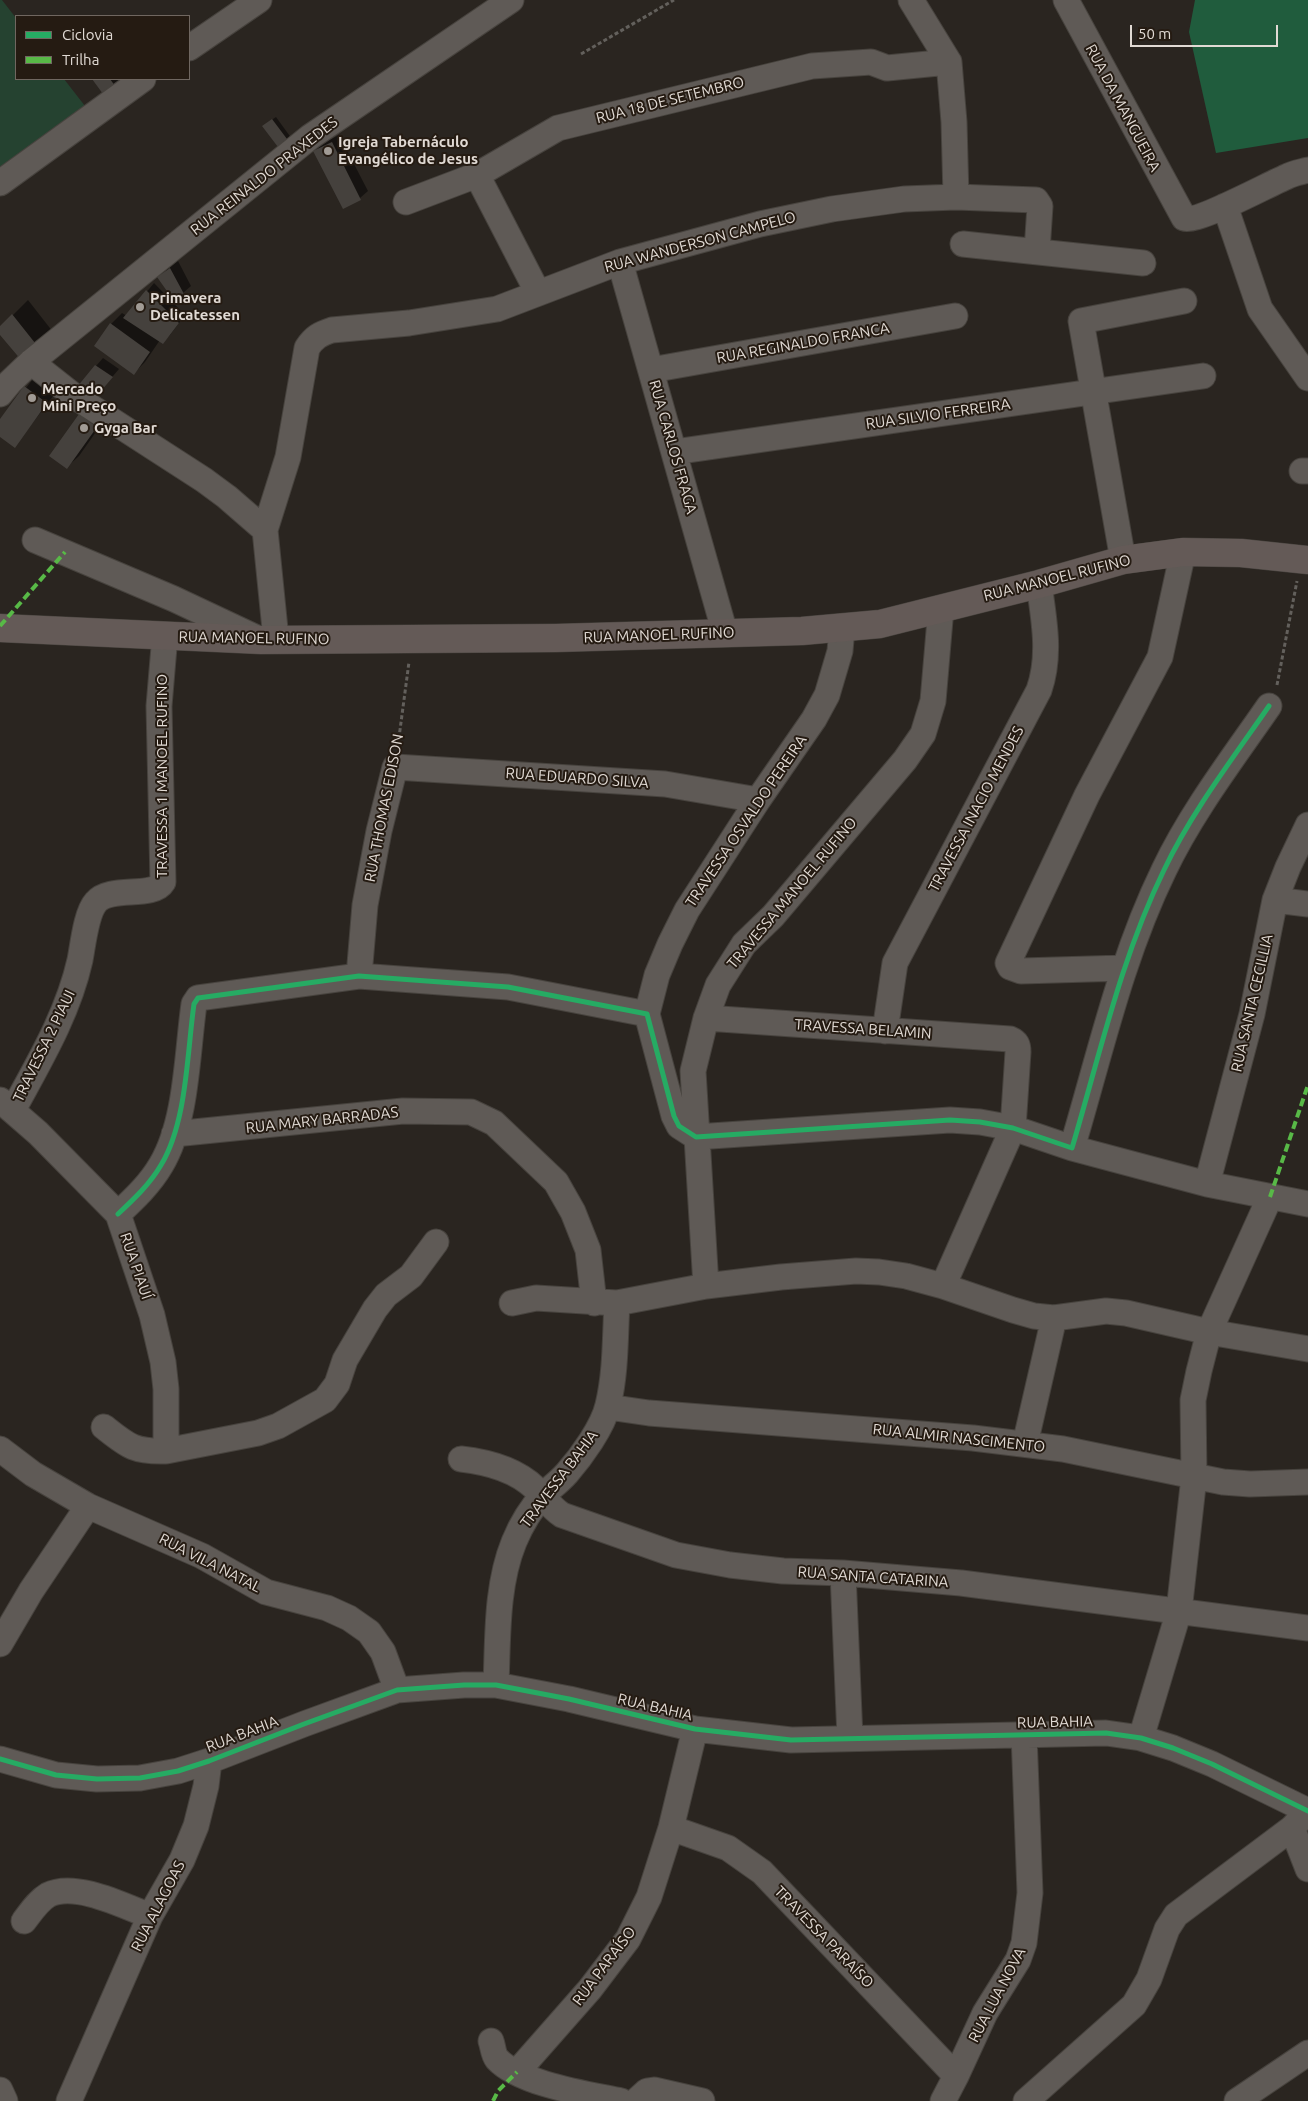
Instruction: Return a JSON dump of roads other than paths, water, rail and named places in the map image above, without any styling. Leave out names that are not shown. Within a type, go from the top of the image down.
[{"type":"main road","name":"RUA MANOEL RUFINO","points":[[0,628],[269,639],[556,638],[802,631],[880,624],[1039,584],[1123,560],[1183,552],[1241,553],[1305,559]]},
{"type":"street","points":[[190,47],[259,0]]},
{"type":"street","points":[[911,0],[949,62],[954,122],[956,196]]},
{"type":"street","name":"RUA DA MANGUEIRA","points":[[1066,0],[1181,216],[1187,220],[1225,206]]},
{"type":"street","name":"RUA REINALDO PRAXEDES","points":[[3,384],[310,137],[508,1]]},
{"type":"street","name":"RUA 18 DE SETEMBRO","points":[[406,202],[477,175],[558,128],[812,66],[871,62],[887,68],[949,62]]},
{"type":"street","points":[[0,183],[142,80]]},
{"type":"street","points":[[1308,170],[1288,175],[1225,206],[1260,310],[1308,378]]},
{"type":"street","points":[[477,175],[538,293]]},
{"type":"street","name":"RUA WANDERSON CAMPELO","points":[[265,530],[288,457],[307,348],[312,339],[332,330],[409,323],[497,309],[620,262],[760,224],[832,209],[904,199],[956,196],[1031,198],[1039,202],[1040,206],[1037,251]]},
{"type":"street","points":[[963,244],[1143,263]]},
{"type":"street","name":"RUA CARLOS FRAGA","points":[[620,262],[725,633]]},
{"type":"street","points":[[1123,560],[1081,321],[1184,301]]},
{"type":"street","name":"RUA REGINALDO FRANCA","points":[[651,370],[955,316]]},
{"type":"street","points":[[31,362],[74,396],[212,486],[265,530],[269,639],[35,540]]},
{"type":"street","name":"RUA SILVIO FERREIRA","points":[[674,452],[1203,376]]},
{"type":"street","points":[[1124,968],[1021,971],[1010,967],[1008,963],[1087,795],[1158,664],[1183,552]]},
{"type":"street","name":"TRAVESSA INACIO MENDES","points":[[885,1031],[895,963],[1039,690],[1044,674],[1046,635],[1039,584]]},
{"type":"street","name":"TRAVESSA MANOEL RUFINO","points":[[706,1286],[693,1072],[706,1018],[718,985],[744,944],[773,916],[893,775],[923,734],[933,701],[941,608]]},
{"type":"street","name":"TRAVESSA OSVALDO PEREIRA","points":[[647,1014],[657,975],[682,918],[758,800],[814,720],[827,695],[840,652],[842,628]]},
{"type":"street","name":"TRAVESSA 1 MANOEL RUFINO","points":[[160,887],[163,882],[159,706],[165,635]]},
{"type":"street","points":[[1072,1148],[1124,968],[1165,867],[1214,786],[1269,706]]},
{"type":"street","name":"RUA EDUARDO SILVA","points":[[395,767],[665,784],[758,800]]},
{"type":"street","name":"RUA THOMAS EDISON","points":[[359,976],[365,905],[379,831],[395,767]]},
{"type":"street","name":"RUA SANTA CECILLIA","points":[[1208,1184],[1252,1014],[1275,900],[1288,866],[1308,825]]},
{"type":"street","name":"TRAVESSA 2 PIAUI","points":[[6,1105],[66,1007],[76,977],[90,912],[96,902],[104,896],[160,887]]},
{"type":"street","points":[[1275,900],[1308,904]]},
{"type":"street","points":[[118,1214],[149,1184],[162,1164],[174,1134],[183,1096],[194,1004],[198,998],[359,976],[508,987],[647,1014],[674,1116],[679,1126],[696,1137],[950,1120],[980,1122],[1013,1128],[1072,1148],[1208,1184],[1308,1204]]},
{"type":"street","name":"TRAVESSA BELAMIN","points":[[706,1018],[1010,1039],[1018,1045],[1013,1128]]},
{"type":"street","name":"RUA PIAUÍ","points":[[6,1105],[38,1133],[118,1214],[152,1315],[163,1362],[166,1389],[166,1451]]},
{"type":"street","name":"RUA MARY BARRADAS","points":[[174,1134],[403,1111],[471,1112]]},
{"type":"street","name":"TRAVESSA BAHIA","points":[[471,1112],[494,1123],[556,1182],[573,1212],[588,1250],[605,1303],[615,1352],[608,1407],[584,1451],[567,1473],[543,1496],[526,1518],[506,1564],[501,1597],[496,1685]]},
{"type":"street","points":[[943,1286],[1013,1128]]},
{"type":"street","points":[[1141,1738],[1178,1612],[1194,1477],[1193,1400],[1209,1332],[1270,1197]]},
{"type":"street","points":[[104,1427],[125,1444],[135,1449],[166,1451],[271,1429],[325,1400],[337,1384],[345,1360],[374,1310],[386,1295],[410,1276],[436,1242]]},
{"type":"street","points":[[512,1303],[536,1298],[605,1303],[706,1286],[781,1277],[856,1271],[879,1272],[906,1276],[943,1286],[1034,1316],[1054,1318],[1090,1313],[1116,1312],[1209,1332],[1308,1349]]},
{"type":"street","points":[[1025,1444],[1054,1318]]},
{"type":"street","name":"RUA ALMIR NASCIMENTO","points":[[608,1407],[649,1413],[846,1427],[1025,1444],[1063,1449],[1194,1477],[1250,1484],[1308,1482]]},
{"type":"street","name":"RUA VILA NATAL","points":[[0,1449],[33,1474],[88,1506],[202,1556],[266,1592],[327,1608],[349,1618],[369,1632],[383,1652],[397,1690]]},
{"type":"street","name":"RUA SANTA CATARINA","points":[[461,1459],[499,1466],[519,1476],[543,1496],[551,1508],[562,1516],[676,1555],[783,1571],[843,1573],[962,1583],[1308,1628]]},
{"type":"street","points":[[0,1644],[31,1591],[88,1506]]},
{"type":"street","points":[[843,1573],[850,1738]]},
{"type":"street","name":"RUA BAHIA","points":[[0,1759],[56,1775],[97,1779],[140,1778],[178,1771],[209,1761],[397,1690],[431,1686],[496,1685],[695,1729],[791,1740],[1106,1733],[1141,1738],[1212,1764],[1303,1817]]},
{"type":"street","name":"RUA PARAÍSO","points":[[517,2072],[590,1989],[628,1939],[649,1897],[671,1828],[695,1729]]},
{"type":"street","name":"RUA LUA NOVA","points":[[949,2094],[984,2013],[1018,1960],[1024,1943],[1030,1893],[1024,1734]]},
{"type":"street","name":"RUA ALAGOAS","points":[[70,2101],[150,1916],[182,1860],[196,1826],[206,1786],[209,1761]]},
{"type":"street","points":[[1303,1817],[1308,1869]]},
{"type":"street","points":[[1026,2101],[1134,2005],[1146,1985],[1167,1929],[1176,1915],[1303,1817]]},
{"type":"street","name":"TRAVESSA PARAÍSO","points":[[671,1828],[728,1848],[762,1872],[949,2094]]},
{"type":"street","points":[[24,1921],[48,1895],[62,1891],[93,1895],[150,1916]]},
{"type":"street","points":[[491,2041],[495,2056],[517,2072],[558,2087],[631,2100],[647,2091],[654,2090],[702,2101]]},
{"type":"street","points":[[1237,2101],[1308,2053]]},
{"type":"street","points":[[0,2090],[5,2101]]},
{"type":"place","name":"Igreja Tabernáculo Evangélico de Jesus","points":[[328,151]]},
{"type":"place","name":"Primavera Delicatessen","points":[[140,307]]},
{"type":"place","name":"Mercado Mini Preço","points":[[32,398]]},
{"type":"place","name":"Gyga Bar","points":[[84,428]]}]
